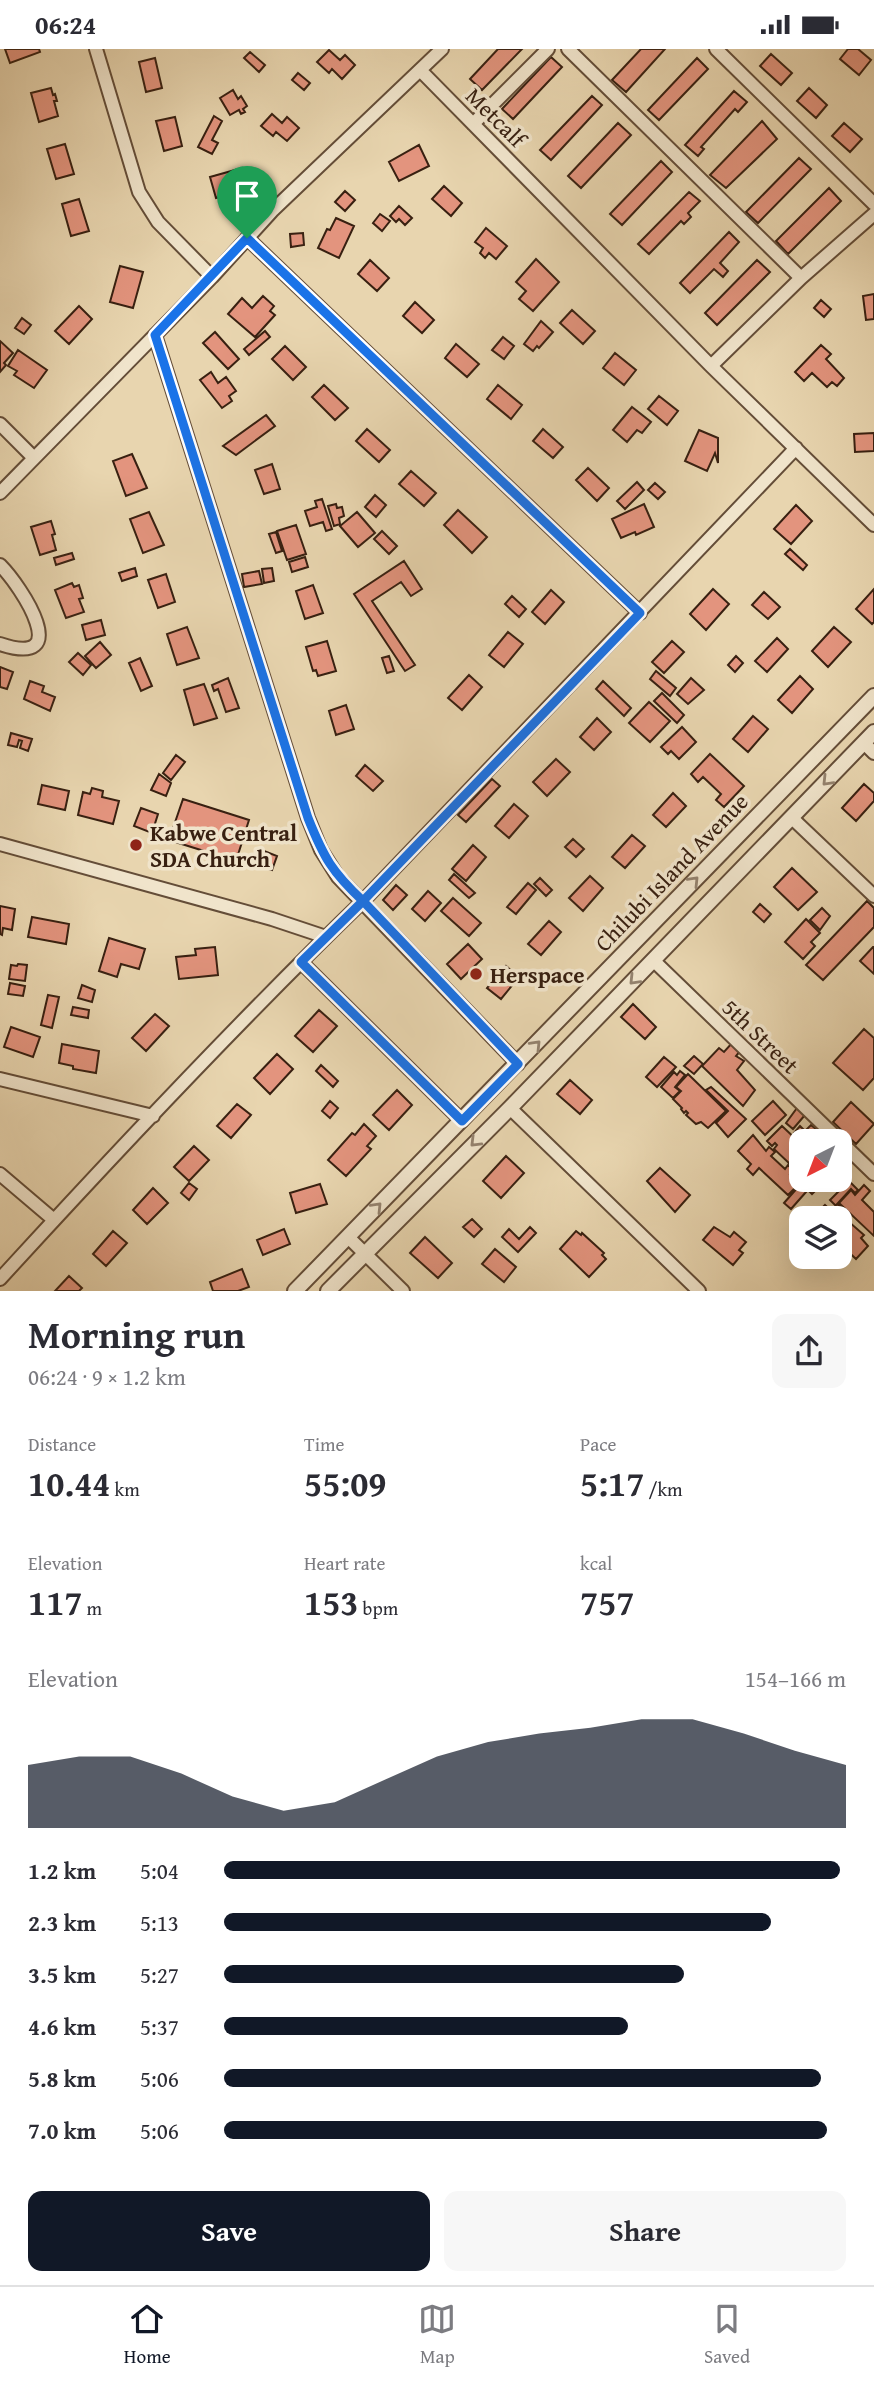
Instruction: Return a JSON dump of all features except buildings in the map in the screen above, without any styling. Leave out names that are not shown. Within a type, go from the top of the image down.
[{"type":"street","points":[[96,49],[139,192],[158,222],[212,277]]},
{"type":"street","points":[[0,493],[212,277],[272,211],[442,49]]},
{"type":"street","points":[[473,124],[548,49]]},
{"type":"street","points":[[568,49],[801,278]]},
{"type":"street","points":[[716,49],[874,204]]},
{"type":"street","name":"Metcalf","points":[[421,71],[711,366],[874,525]]},
{"type":"street","points":[[711,366],[801,278],[874,213]]},
{"type":"street","points":[[247,238],[640,613]]},
{"type":"street","points":[[155,335],[308,818],[321,850],[338,877],[518,1064]]},
{"type":"street","points":[[0,424],[34,459]]},
{"type":"street","points":[[0,1279],[153,1116],[363,901],[796,448]]},
{"type":"street","points":[[0,565],[18,585],[28,602],[40,634],[36,643],[28,648],[16,649],[0,644]]},
{"type":"street","name":"Chilubi Island Avenue","points":[[295,1291],[874,696]]},
{"type":"street","points":[[328,1291],[792,818],[871,742]]},
{"type":"street","points":[[792,818],[874,896]]},
{"type":"street","points":[[0,844],[326,937]]},
{"type":"street","name":"5th Street","points":[[653,960],[828,1129]]},
{"type":"street","points":[[301,962],[462,1121]]},
{"type":"street","points":[[0,1079],[153,1116]]},
{"type":"street","points":[[510,1108],[699,1291]]},
{"type":"street","name":"5th Street","points":[[852,1153],[874,1174]]},
{"type":"street","points":[[0,1174],[54,1220]]},
{"type":"street","points":[[348,1237],[403,1291]]},
{"type":"place","name":"Kabwe Central SDA Church","points":[[136,845]]},
{"type":"place","name":"Herspace","points":[[476,974]]},
{"type":"route","points":[[247,238],[155,335],[308,818],[321,850],[338,877],[363,901],[301,962],[462,1121],[518,1064],[363,901],[640,613],[247,238]]}]
